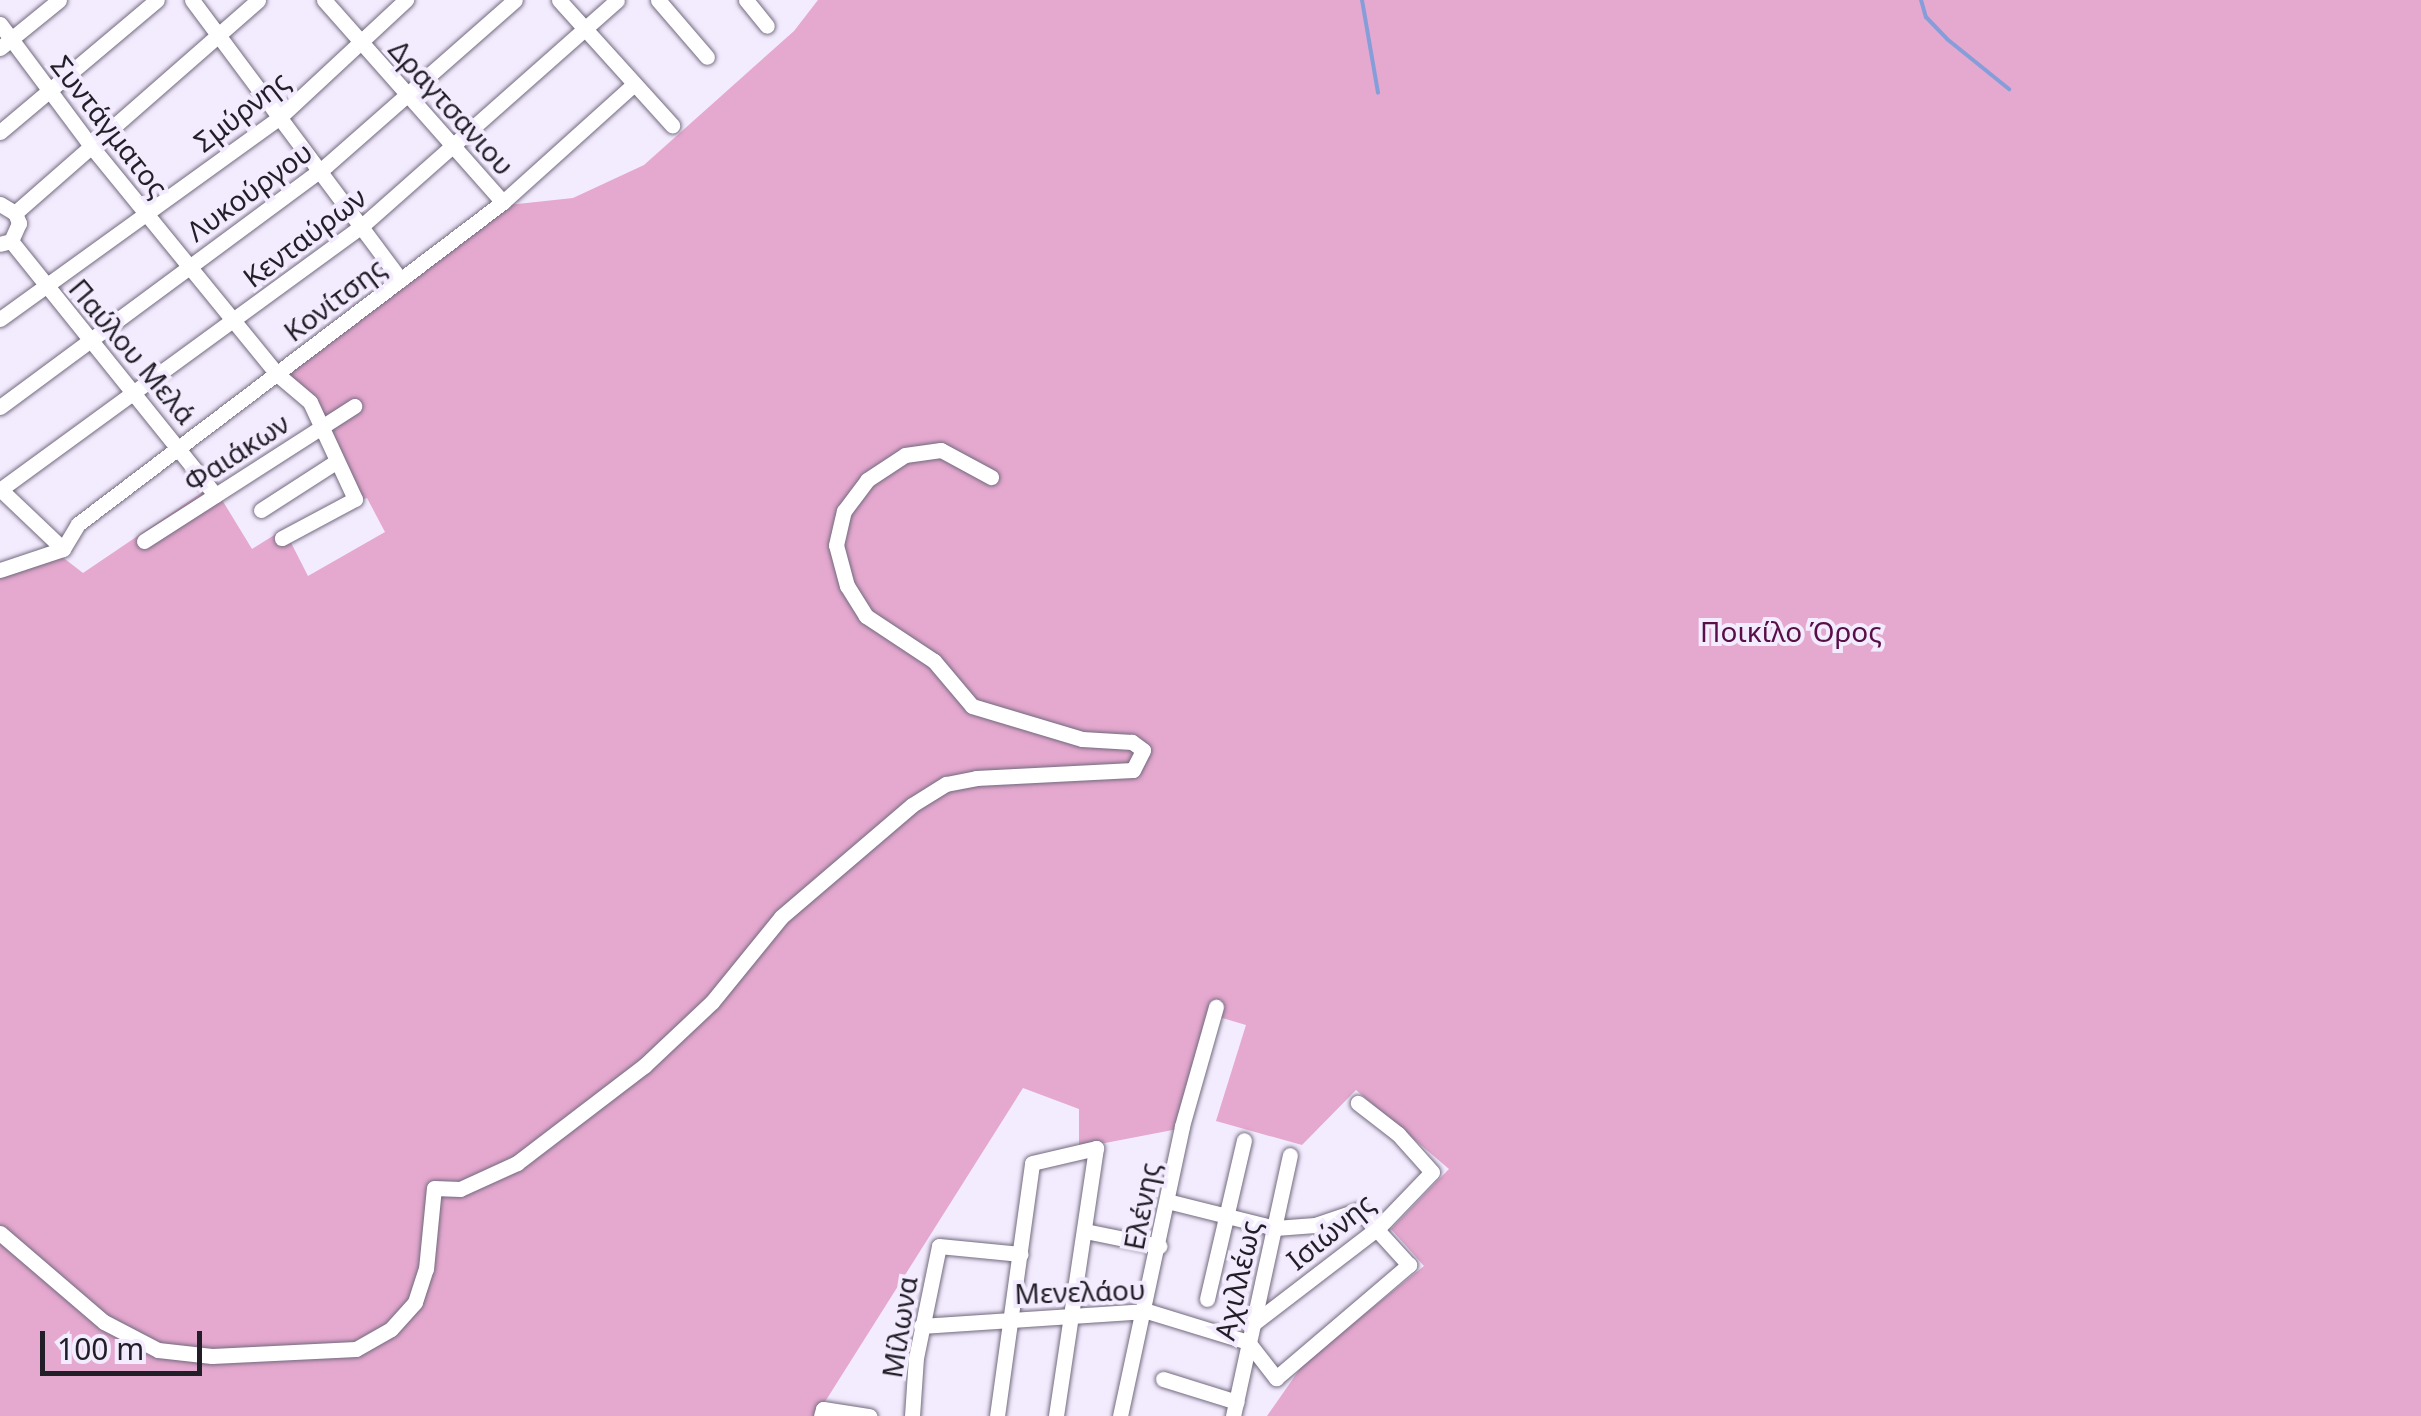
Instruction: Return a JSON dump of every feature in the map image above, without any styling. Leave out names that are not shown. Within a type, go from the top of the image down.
[{"type":"street","points":[[6,43],[59,0]]},
{"type":"street","points":[[0,132],[157,0]]},
{"type":"street","points":[[192,0],[402,280]]},
{"type":"street","points":[[16,212],[258,0]]},
{"type":"street","name":"Δραγτσανιου","points":[[324,0],[406,98],[503,202]]},
{"type":"street","name":"Σμύρνης","points":[[0,319],[281,116],[406,0]]},
{"type":"street","name":"Λυκούργου","points":[[0,407],[319,171],[515,0]]},
{"type":"street","points":[[559,0],[672,125]]},
{"type":"street","name":"Κενταύρων","points":[[0,490],[363,225],[456,149],[617,0]]},
{"type":"street","points":[[658,0],[707,58]]},
{"type":"street","points":[[746,0],[767,26]]},
{"type":"street","name":"Συντάγματος","points":[[0,24],[6,43],[49,90],[277,374],[310,402],[334,463],[354,499],[282,538]]},
{"type":"street","name":"Κονίτσης","points":[[63,549],[78,524],[178,443],[277,374],[503,202],[634,84]]},
{"type":"street","points":[[0,204],[16,212]]},
{"type":"street","points":[[5,242],[18,229],[16,212]]},
{"type":"street","name":"Παύλου Μελά","points":[[5,242],[94,340],[215,495]]},
{"type":"street","name":"Φαιάκων","points":[[144,541],[354,406]]},
{"type":"street","points":[[0,1233],[104,1322],[158,1350],[212,1356],[356,1349],[391,1329],[415,1302],[426,1268],[434,1188],[460,1188],[517,1163],[644,1066],[712,1002],[781,917],[912,805],[946,784],[976,778],[1133,770],[1143,750],[1132,742],[1082,739],[972,706],[934,661],[866,616],[847,586],[836,545],[844,511],[867,480],[905,455],[942,450],[991,476]]},
{"type":"street","points":[[261,510],[334,463]]},
{"type":"street","points":[[0,490],[63,549],[0,570]]},
{"type":"street","name":"Ελένης","points":[[1120,1416],[1216,1006]]},
{"type":"street","name":"Ισιώνης","points":[[1254,1323],[1378,1227],[1432,1172],[1398,1134],[1358,1103]]},
{"type":"street","points":[[1207,1299],[1244,1140]]},
{"type":"street","points":[[997,1416],[1014,1318],[1032,1163],[1096,1148],[1056,1416]]},
{"type":"street","name":"Αχιλλέως","points":[[1235,1409],[1290,1154]]},
{"type":"street","points":[[1168,1201],[1275,1228],[1315,1225],[1359,1210],[1410,1260],[1276,1378],[1248,1342]]},
{"type":"street","points":[[1086,1231],[1159,1246]]},
{"type":"street","name":"Μίλωνα","points":[[912,1416],[922,1326],[938,1246],[1021,1254]]},
{"type":"street","name":"Μενελάου","points":[[922,1326],[1147,1310],[1248,1342]]},
{"type":"street","points":[[1163,1379],[1235,1409]]},
{"type":"street","points":[[822,1413],[869,1416]]},
{"type":"green space","name":"Ποικίλο Όρος","points":[[818,0],[2421,0],[2421,1416],[1267,1416],[1304,1363],[1424,1266],[1391,1229],[1449,1169],[1356,1090],[1302,1145],[1216,1121],[1246,1025],[1219,1017],[1183,1128],[1079,1148],[1079,1109],[1023,1088],[816,1416],[0,1416],[0,578],[61,556],[83,573],[213,485],[252,549],[284,529],[308,576],[385,532],[367,498],[358,501],[313,399],[283,373],[507,205],[573,198],[644,165],[794,31]]},
{"type":"waterway","points":[[1362,0],[1378,93]]},
{"type":"waterway","points":[[1921,0],[1926,17],[1947,39],[2009,89]]}]
